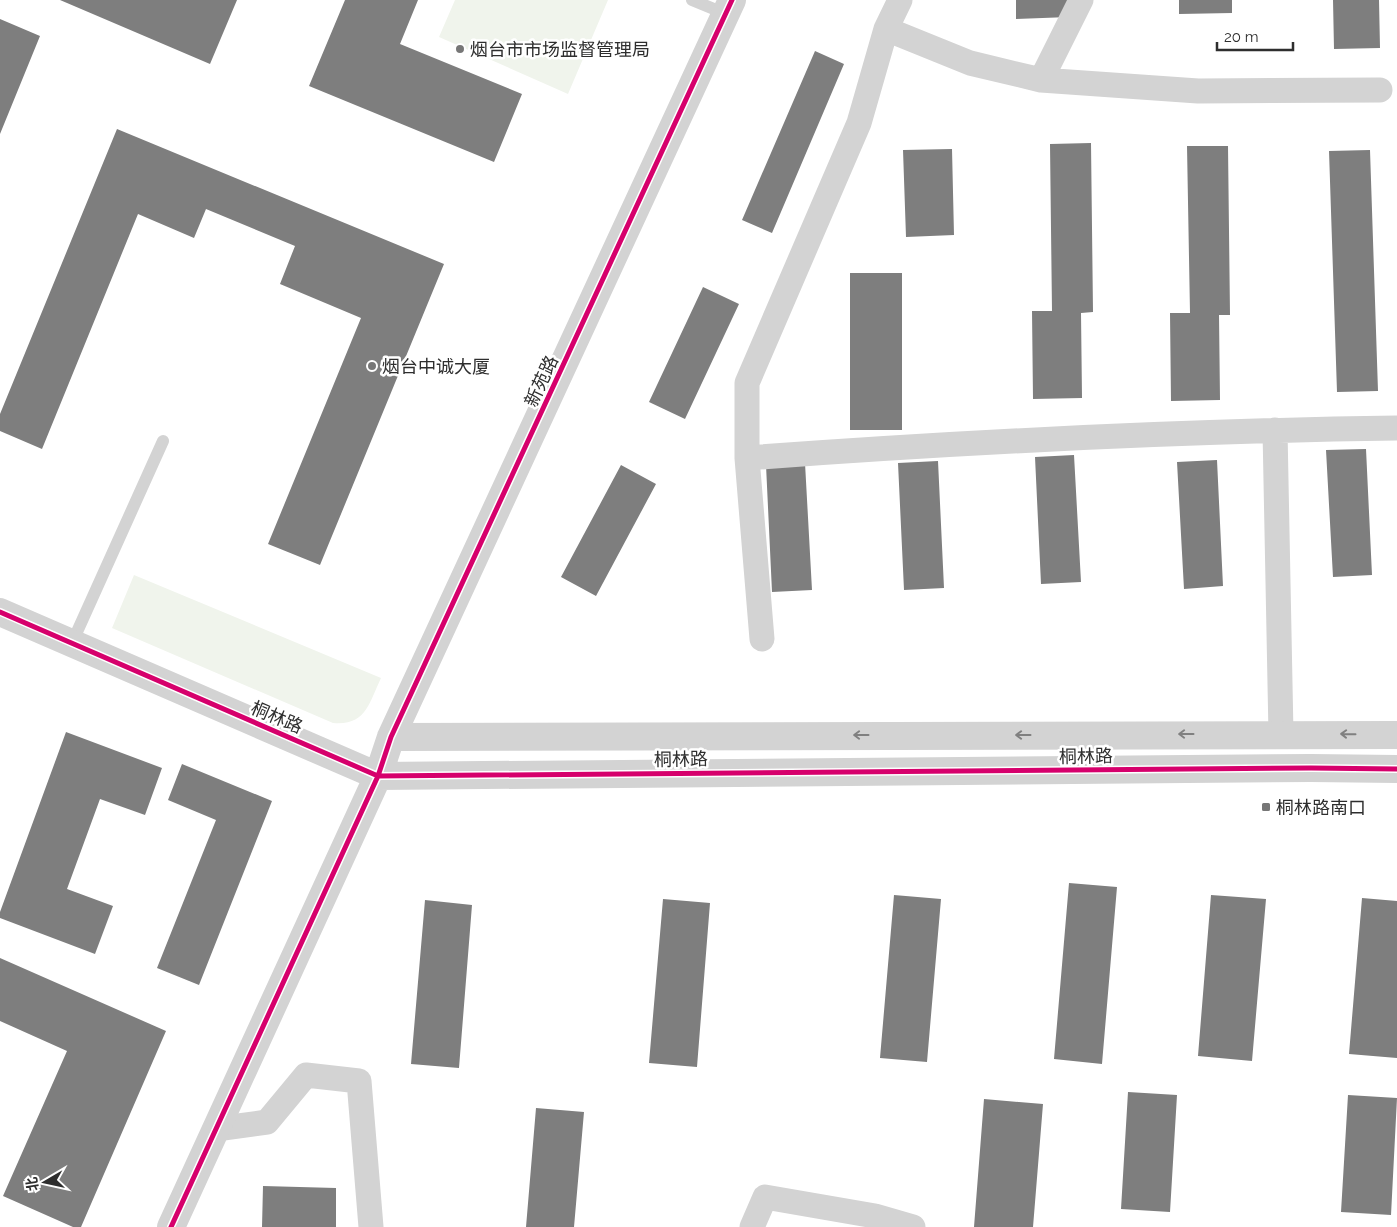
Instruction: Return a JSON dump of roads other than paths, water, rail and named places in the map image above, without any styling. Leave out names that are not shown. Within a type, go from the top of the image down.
[{"type":"street","points":[[762,639],[747,458],[747,383],[859,123],[886,29],[900,0]]},
{"type":"street","points":[[1040,80],[1081,0]]},
{"type":"street","name":"新苑路","points":[[171,1227],[378,776],[391,737],[729,7]]},
{"type":"street","points":[[886,29],[970,63],[1040,80],[1198,92],[1380,90]]},
{"type":"street","points":[[747,458],[905,446],[1275,430],[1397,428]]},
{"type":"street","points":[[1275,430],[1281,734]]},
{"type":"street","name":"桐林路","points":[[0,612],[378,776],[1312,768],[1397,769]]},
{"type":"street","name":"桐林路","points":[[391,737],[1397,735]]},
{"type":"street","points":[[216,1129],[268,1122],[306,1075],[359,1080],[371,1227]]},
{"type":"street","points":[[752,1227],[765,1197],[875,1216],[913,1227]]},
{"type":"lane","points":[[692,0],[729,7]]},
{"type":"lane","points":[[72,643],[163,441]]},
{"type":"place","name":"烟台市市场监督管理局","points":[[460,49]]},
{"type":"place","name":"烟台中诚大厦","points":[[372,366]]},
{"type":"place","name":"桐林路南口","points":[[1266,807]]}]
